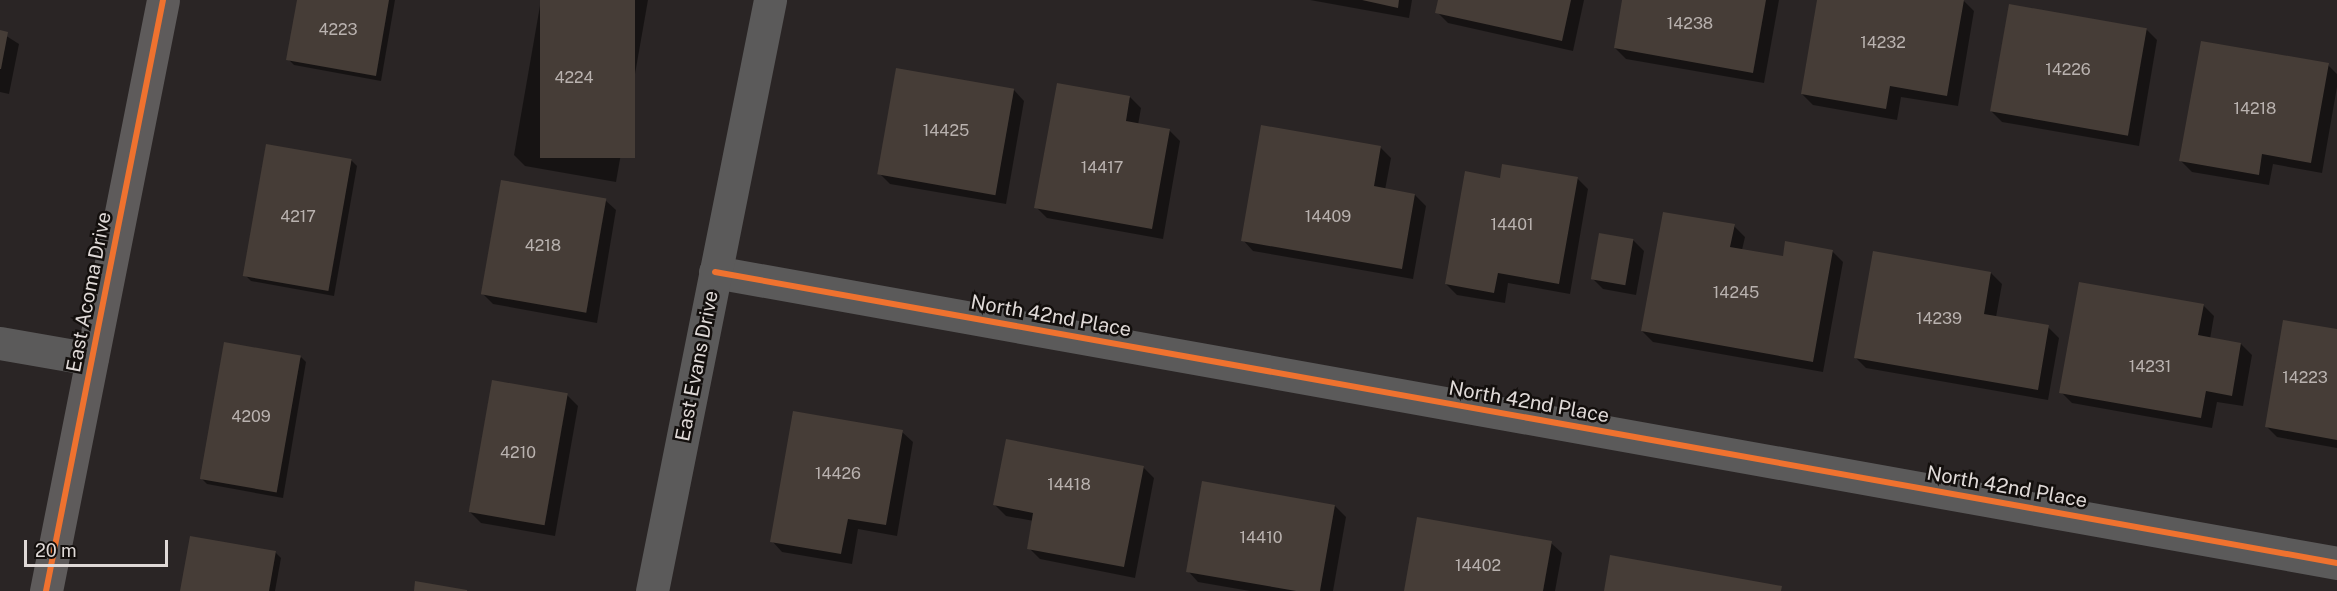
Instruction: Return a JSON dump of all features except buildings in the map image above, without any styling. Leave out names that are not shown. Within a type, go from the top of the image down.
[{"type":"street","name":"East Acoma Drive","points":[[46,591],[163,0]]},
{"type":"street","name":"East Evans Drive","points":[[652,591],[770,0]]},
{"type":"street","name":"North 42nd Place","points":[[715,272],[2337,563]]},
{"type":"street","points":[[0,343],[92,359]]},
{"type":"cycle path","points":[[46,591],[163,0]]},
{"type":"cycle path","points":[[715,272],[2337,563]]}]
